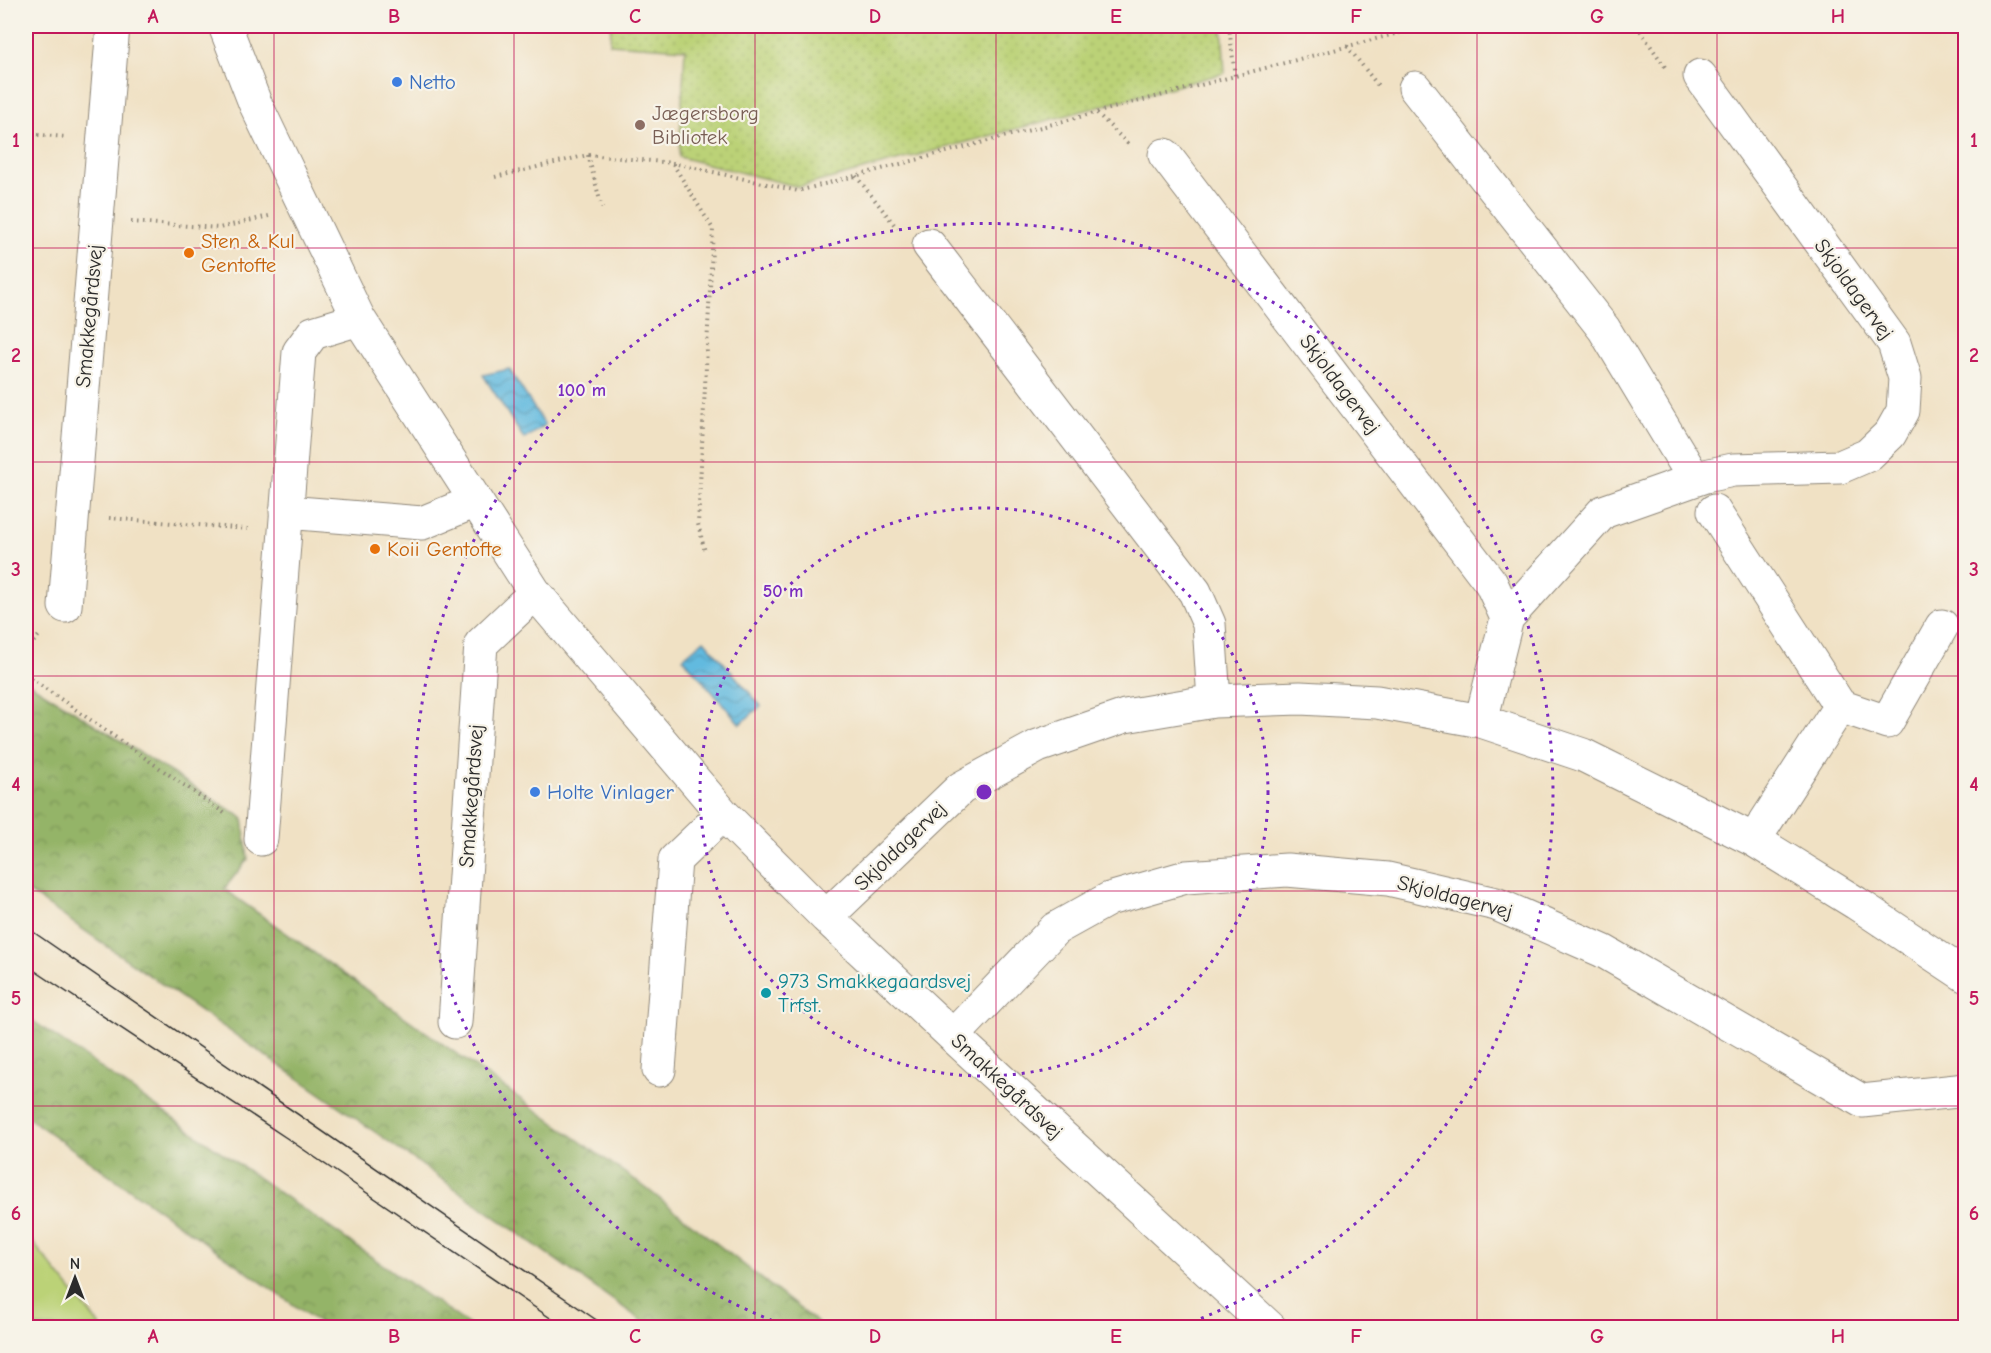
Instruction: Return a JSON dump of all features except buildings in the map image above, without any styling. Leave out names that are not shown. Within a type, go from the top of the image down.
[{"type":"street","name":"Smakkegårdsvej","points":[[65,606],[113,26]]},
{"type":"street","name":"Smakkegårdsvej","points":[[225,26],[255,103],[359,319],[535,593],[723,814],[826,916],[953,1036],[1269,1328]]},
{"type":"street","name":"Skjoldagervej","points":[[1481,722],[1507,618],[1603,513],[1694,478],[1733,470],[1840,467],[1868,456],[1890,434],[1903,411],[1905,378],[1894,343],[1700,75]]},
{"type":"street","points":[[1415,88],[1604,329],[1694,478]]},
{"type":"street","name":"Skjoldagervej","points":[[1165,155],[1491,583],[1507,618]]},
{"type":"street","points":[[929,245],[1195,592],[1209,624],[1214,701]]},
{"type":"street","points":[[261,839],[299,352],[313,333],[359,319]]},
{"type":"street","points":[[286,522],[422,523],[476,501]]},
{"type":"street","points":[[1714,511],[1840,706],[1887,722],[1942,627]]},
{"type":"street","name":"Smakkegårdsvej","points":[[455,1022],[481,644],[535,593]]},
{"type":"street","name":"Skjoldagervej","points":[[826,916],[961,788],[1038,746],[1125,716],[1214,701],[1300,698],[1377,702],[1481,722],[1583,755],[1754,840],[1856,903],[1965,976]]},
{"type":"street","points":[[1754,840],[1840,706]]},
{"type":"street","points":[[659,1070],[675,860],[723,814]]},
{"type":"street","name":"Skjoldagervej","points":[[953,1036],[1055,929],[1109,899],[1186,877],[1287,870],[1388,879],[1496,904],[1603,951],[1862,1101],[1965,1090]]},
{"type":"path","points":[[1229,26],[1235,76]]},
{"type":"path","points":[[495,177],[588,155],[672,163],[798,191],[1425,26]]},
{"type":"path","points":[[1637,26],[1670,74],[1700,75]]},
{"type":"path","points":[[1347,46],[1378,88],[1415,88]]},
{"type":"path","points":[[588,155],[602,208]]},
{"type":"path","points":[[672,163],[713,229],[698,524],[705,552]]},
{"type":"path","points":[[856,176],[913,248],[929,245]]},
{"type":"path","points":[[97,219],[219,228],[305,207]]},
{"type":"path","points":[[73,515],[286,522]]},
{"type":"path","points":[[26,675],[261,839]]},
{"type":"green space","points":[[611,26],[1222,26],[1225,73],[799,187],[679,157],[685,49],[610,44]]},
{"type":"green space","points":[[26,681],[243,818],[248,859],[224,889],[646,1188],[823,1327],[651,1327],[341,1108],[26,890]]},
{"type":"green space","points":[[26,1016],[472,1327],[325,1327],[26,1116]]},
{"type":"green space","points":[[26,1234],[101,1327],[26,1327]]},
{"type":"water","points":[[509,369],[545,425],[524,439],[483,375]]},
{"type":"water","points":[[704,640],[761,706],[740,724],[683,658]]},
{"type":"tram line","points":[[26,927],[608,1328]]},
{"type":"tram line","points":[[26,965],[288,1139],[565,1328]]},
{"type":"place","name":"Netto","points":[[397,82]]},
{"type":"place","name":"Jægersborg Bibliotek","points":[[640,125]]},
{"type":"place","name":"Sten & Kul Gentofte","points":[[189,253]]},
{"type":"place","name":"Koii Gentofte","points":[[375,549]]},
{"type":"place","name":"Holte Vinlager","points":[[535,792]]},
{"type":"place","name":"973 Smakkegaardsvej Trfst.","points":[[766,993]]}]
